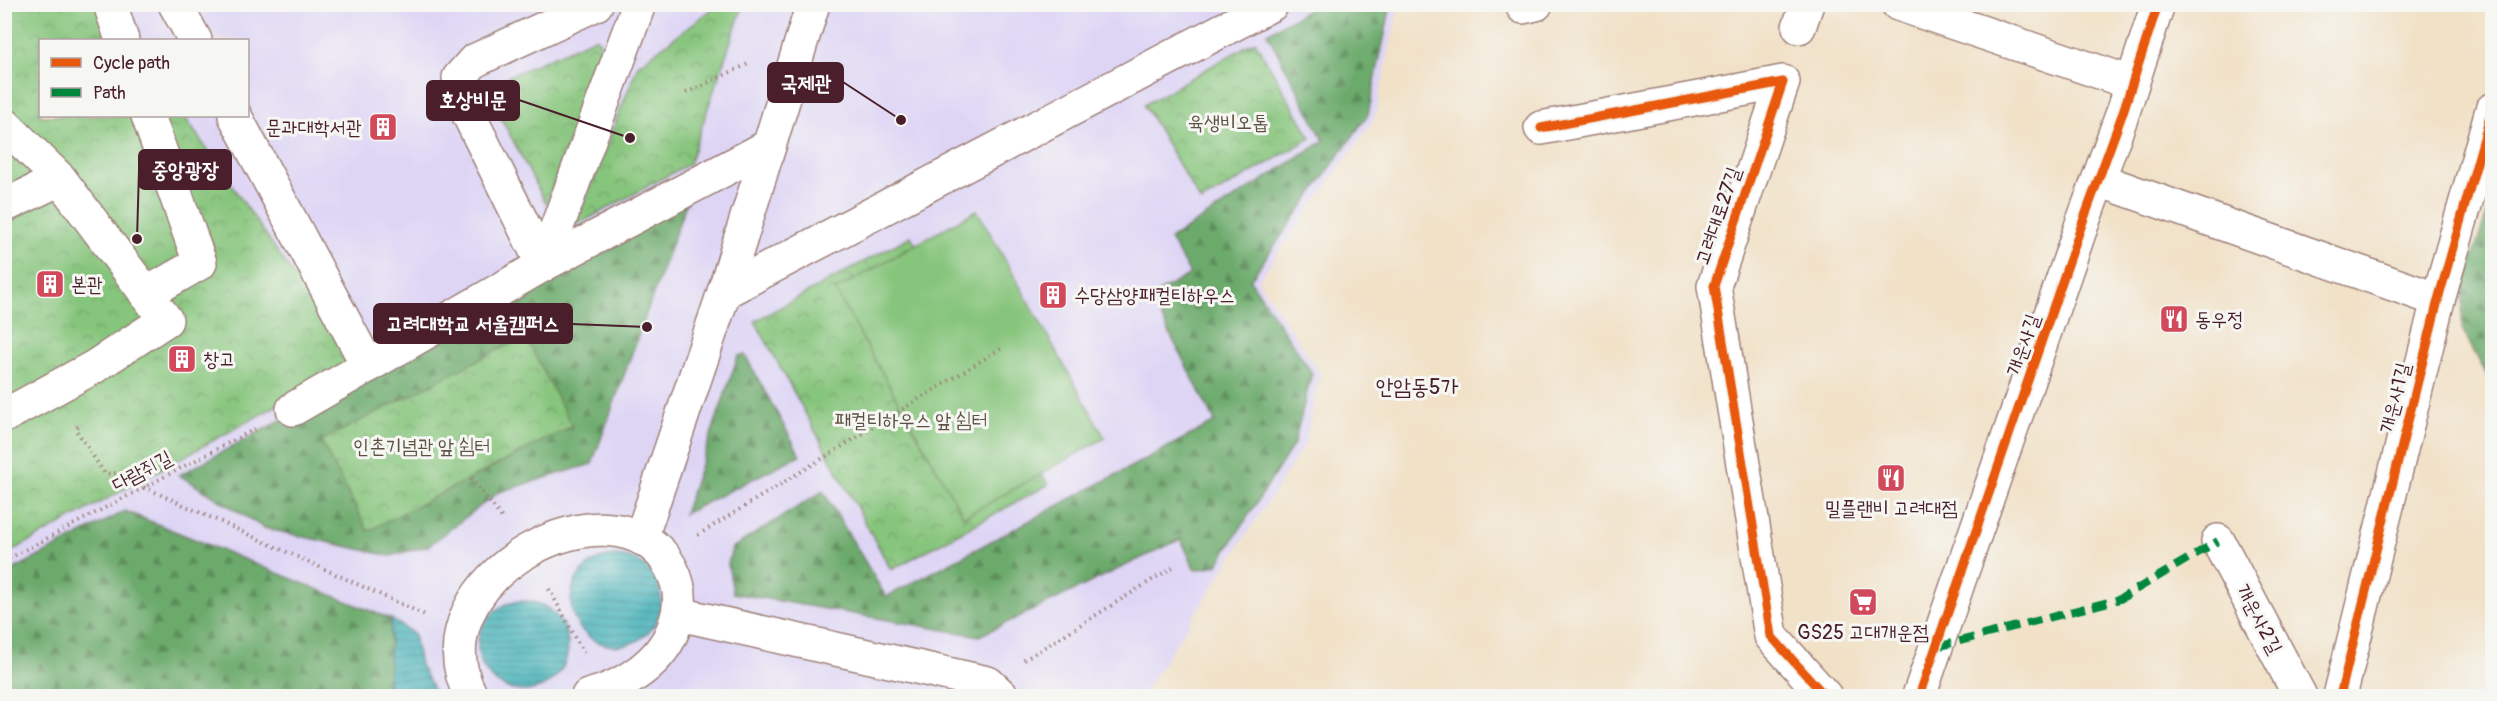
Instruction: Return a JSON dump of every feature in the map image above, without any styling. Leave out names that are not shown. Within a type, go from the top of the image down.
[{"type":"street","points":[[110,4],[122,39]]},
{"type":"street","points":[[176,4],[194,39]]},
{"type":"street","points":[[543,265],[463,103],[459,78],[474,61],[596,4]]},
{"type":"street","points":[[543,265],[639,4]]},
{"type":"street","points":[[653,547],[724,292],[813,4]]},
{"type":"street","points":[[724,292],[1272,4]]},
{"type":"street","points":[[1898,4],[2132,83]]},
{"type":"street","name":"개운사길","points":[[1919,696],[2158,4]]},
{"type":"street","name":"고려대로27길","points":[[1541,128],[1783,82],[1714,286],[1771,636],[1825,696]]},
{"type":"street","name":"개운사1길","points":[[2340,696],[2438,300],[2493,110]]},
{"type":"street","points":[[146,294],[200,263],[148,117]]},
{"type":"street","points":[[236,117],[368,366]]},
{"type":"street","points":[[4,124],[60,179],[166,320],[94,367],[4,416]]},
{"type":"street","points":[[293,409],[543,265],[769,146]]},
{"type":"street","points":[[4,206],[60,179]]},
{"type":"street","points":[[2099,180],[2438,300]]},
{"type":"street","points":[[471,696],[462,681],[458,654],[461,631],[470,608],[482,588],[527,550],[574,532],[618,531],[653,547],[680,585],[678,614],[671,639],[653,661],[596,694]]},
{"type":"street","name":"개운사2길","points":[[2218,541],[2300,696]]},
{"type":"street","points":[[678,614],[995,690]]},
{"type":"path","points":[[686,93],[802,39]]},
{"type":"path","points":[[653,547],[1002,348]]},
{"type":"path","points":[[94,367],[76,430],[105,474],[177,469]]},
{"type":"path","points":[[471,478],[527,550],[596,694]]},
{"type":"path","points":[[144,487],[461,631]]},
{"type":"path","points":[[995,690],[1173,567]]},
{"type":"shaded area","points":[[4,5],[1399,5],[1375,118],[1258,281],[1320,373],[1305,444],[1142,696],[5,696]]},
{"type":"green space","points":[[719,4],[743,5],[689,164],[575,226],[638,65]]},
{"type":"green space","points":[[5,5],[111,5],[133,39],[39,39],[39,117],[185,117],[354,363],[5,555]]},
{"type":"green space","points":[[1317,5],[1391,5],[1368,115],[1250,280],[1312,373],[1294,444],[1217,565],[1195,570],[1181,539],[979,636],[733,593],[728,564],[732,548],[823,491],[886,597],[1215,422],[1151,297],[1190,274],[1170,239],[1324,141],[1267,33]]},
{"type":"green space","points":[[597,37],[602,49],[546,204],[485,87]]},
{"type":"green space","name":"육생비오톱","points":[[1255,41],[1311,138],[1201,202],[1144,105]]},
{"type":"green space","points":[[2492,197],[2492,385],[2462,329],[2463,288]]},
{"type":"green space","points":[[687,201],[592,464],[499,492],[428,546],[390,556],[264,528],[179,475]]},
{"type":"green space","points":[[977,210],[1105,438],[964,517],[835,290]]},
{"type":"green space","name":"패컬티하우스 앞 쉼터","points":[[911,236],[1048,485],[891,570],[755,321]]},
{"type":"green space","name":"인촌기념관 앞 쉼터","points":[[525,336],[572,426],[368,531],[321,441]]},
{"type":"green space","points":[[745,355],[800,455],[684,514],[738,356]]},
{"type":"green space","points":[[125,511],[391,619],[388,696],[5,696],[5,574]]},
{"type":"water","points":[[616,556],[633,560],[648,569],[657,584],[661,601],[657,618],[648,633],[633,642],[616,646],[599,642],[584,633],[575,618],[571,601],[575,584],[584,569],[599,560]]},
{"type":"water","points":[[523,601],[540,605],[555,614],[564,629],[568,646],[564,663],[555,678],[540,687],[523,691],[506,687],[491,678],[482,663],[478,646],[482,629],[491,614],[506,605]]},
{"type":"water","points":[[391,619],[414,634],[420,665],[437,696],[388,696]]},
{"type":"marked path","points":[[1937,647],[2120,599],[2218,541]]},
{"type":"cycle path","points":[[1919,696],[2082,224],[2122,115],[2158,4]]},
{"type":"cycle path","points":[[1541,128],[1783,82],[1714,286],[1771,636],[1825,696]]},
{"type":"cycle path","points":[[2340,696],[2438,300],[2492,110]]},
{"type":"place","name":"국제관","points":[[901,120]]},
{"type":"place","name":"문과대학서관","points":[[383,127]]},
{"type":"place","name":"호상비문","points":[[630,138]]},
{"type":"place","name":"중앙광장","points":[[137,239]]},
{"type":"place","name":"본관","points":[[50,284]]},
{"type":"place","name":"수당삼양패컬티하우스","points":[[1053,295]]},
{"type":"place","name":"동우정","points":[[2174,319]]},
{"type":"place","name":"고려대학교 서울캠퍼스","points":[[647,327]]},
{"type":"place","name":"창고","points":[[182,359]]},
{"type":"place","name":"밀플랜비 고려대점","points":[[1891,478]]},
{"type":"place","name":"GS25 고대개운점","points":[[1863,602]]},
{"type":"district","name":"안암동5가","points":[[1417,387]]}]
